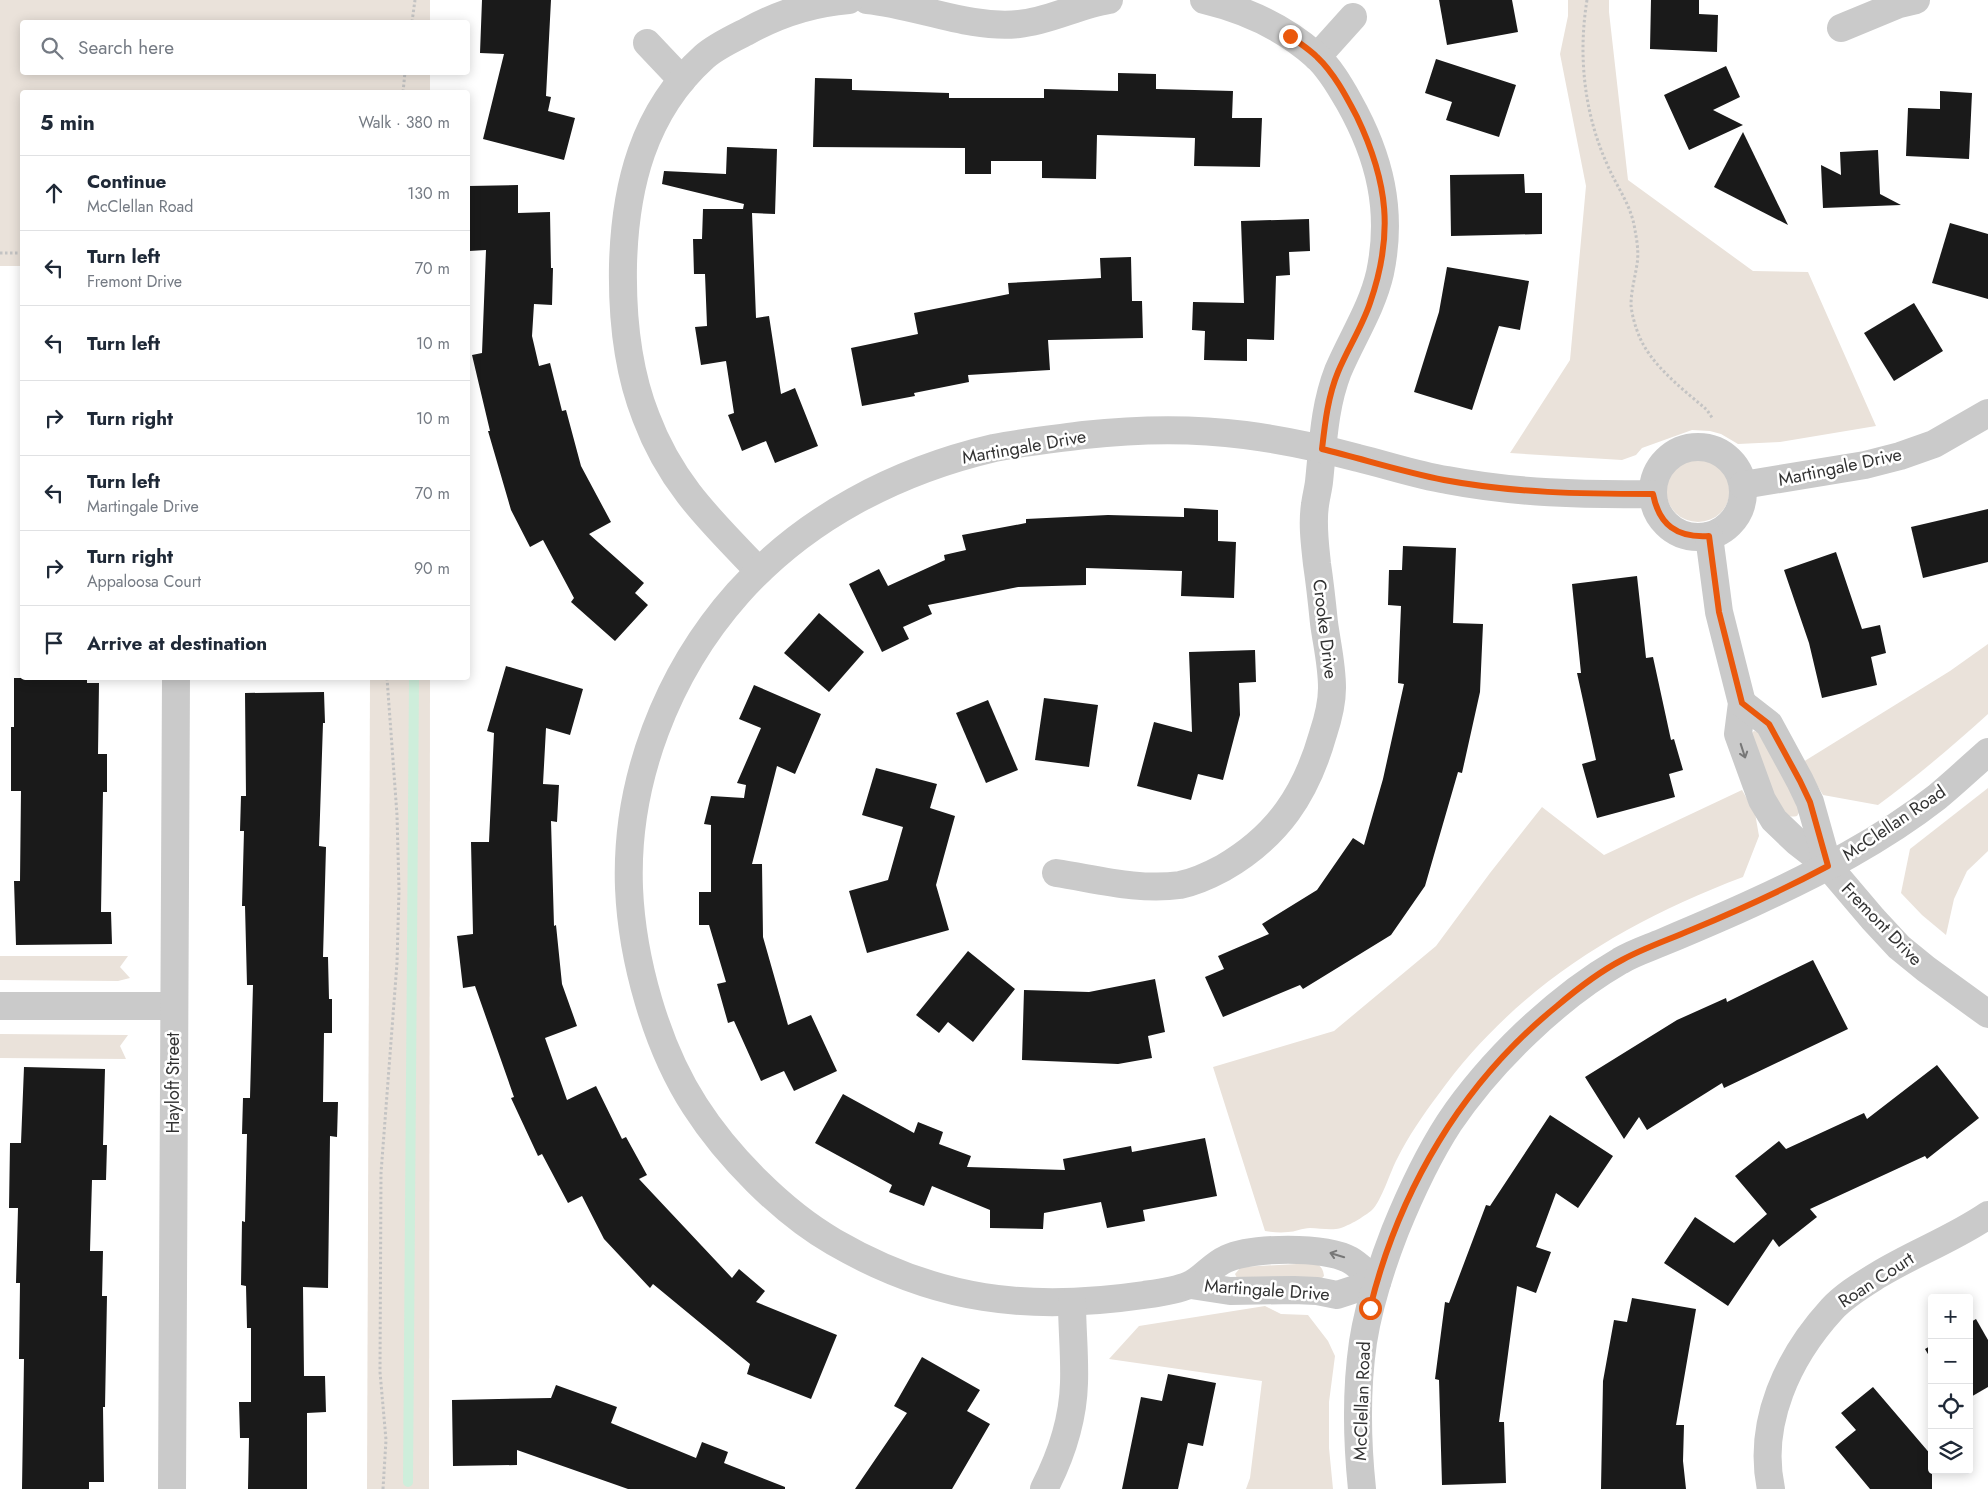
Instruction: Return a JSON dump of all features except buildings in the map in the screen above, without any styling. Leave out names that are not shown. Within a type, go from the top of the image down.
[{"type":"street","points":[[758,571],[698,507],[677,480],[645,416],[632,371],[624,327],[624,235],[629,195],[638,161],[663,105],[682,80],[705,56],[764,22],[793,11],[827,2],[849,0]]},
{"type":"street","points":[[867,0],[888,2],[954,18],[984,23],[1018,24],[1046,19],[1109,0]]},
{"type":"street","name":"Crooke Drive","points":[[1056,873],[1151,887],[1182,885],[1208,876],[1238,859],[1262,842],[1280,823],[1295,800],[1318,751],[1328,720],[1332,692],[1331,658],[1325,626],[1314,526],[1326,414],[1338,372],[1370,306],[1379,275],[1384,248],[1385,210],[1381,178],[1371,146],[1340,87],[1317,56],[1263,19],[1226,5],[1204,0]]},
{"type":"street","points":[[1841,28],[1899,4],[1916,0]]},
{"type":"street","points":[[1317,56],[1353,17]]},
{"type":"street","points":[[647,43],[682,80]]},
{"type":"street","name":"Martingale Drive","points":[[1743,485],[1865,465],[1900,456],[1934,444],[1988,413]]},
{"type":"street","name":"Martingale Drive","points":[[1377,1282],[1337,1295],[1317,1291],[1294,1290],[1230,1292],[1191,1285],[1143,1295],[1072,1302],[1008,1301],[950,1292],[893,1271],[834,1242],[786,1208],[748,1172],[696,1108],[657,1027],[638,960],[629,892],[629,854],[633,820],[650,748],[673,687],[709,630],[728,604],[758,571],[783,548],[812,527],[872,491],[928,467],[998,447],[1038,440],[1122,431],[1169,430],[1241,434],[1322,449],[1444,480],[1550,493],[1653,494]]},
{"type":"street","points":[[1694,446],[1708,447],[1720,452],[1732,461],[1739,472],[1743,485],[1741,508],[1736,517],[1723,529],[1709,536],[1695,537],[1671,527],[1661,518],[1655,506],[1653,494],[1654,480],[1660,467],[1669,457],[1681,450],[1694,446]]},
{"type":"street","name":"Fremont Drive","points":[[1709,536],[1719,612],[1742,703],[1738,734],[1762,800],[1774,820],[1796,842],[1828,866],[1872,919],[1900,947],[1926,969],[1988,1014]]},
{"type":"street","name":"Hayloft Street","points":[[172,1489],[176,680]]},
{"type":"street","name":"Fremont Drive","points":[[1742,703],[1769,724],[1800,781],[1810,802],[1828,866]]},
{"type":"street","name":"McClellan Road","points":[[1362,1489],[1358,1420],[1363,1341],[1377,1282],[1386,1254],[1411,1193],[1450,1122],[1505,1054],[1535,1024],[1576,990],[1621,960],[1752,904],[1828,866],[1890,830],[1936,798],[1988,752]]},
{"type":"street","points":[[0,1006],[174,1006]]},
{"type":"street","name":"Roan Court","points":[[1771,1489],[1767,1455],[1769,1429],[1776,1400],[1787,1375],[1818,1326],[1843,1299],[1878,1275],[1916,1253],[1955,1235],[1988,1215]]},
{"type":"street","name":"Martingale Drive","points":[[1191,1285],[1226,1259],[1259,1251],[1304,1250],[1327,1252],[1349,1259],[1377,1282]]},
{"type":"street","points":[[1044,1489],[1055,1468],[1064,1441],[1074,1384],[1072,1302]]},
{"type":"path","points":[[412,20],[415,0]]},
{"type":"path","points":[[1587,0],[1583,49],[1589,108],[1600,147],[1625,197],[1635,227],[1638,263],[1631,307],[1636,326],[1642,342],[1654,359],[1707,410],[1713,419]]},
{"type":"path","points":[[403,90],[405,75]]},
{"type":"path","points":[[0,253],[20,253]]},
{"type":"path","points":[[383,1489],[386,1440],[380,1372],[382,1153],[398,956],[400,890],[397,815],[387,680]]},
{"type":"shaded area","points":[[0,0],[430,0],[430,20],[20,20],[20,75],[430,75],[430,90],[20,90],[20,266],[0,266]]},
{"type":"shaded area","points":[[1568,0],[1609,0],[1628,180],[1753,271],[1808,272],[1876,426],[1780,442],[1738,444],[1721,434],[1692,430],[1642,448],[1636,455],[1622,460],[1510,453],[1570,360],[1586,186],[1560,54],[1568,16]]},
{"type":"shaded area","points":[[1692,458],[1704,458],[1721,467],[1728,478],[1730,490],[1728,502],[1721,513],[1704,522],[1692,522],[1680,517],[1671,508],[1666,496],[1666,484],[1671,472],[1680,463]]},
{"type":"shaded area","points":[[1988,644],[1988,714],[1962,738],[1878,805],[1823,795],[1803,762],[1950,671]]},
{"type":"shaded area","points":[[370,680],[430,680],[429,1489],[367,1489]]},
{"type":"shaded area","points":[[1754,731],[1758,732],[1799,806],[1800,811],[1797,816],[1787,815],[1777,801],[1750,734]]},
{"type":"shaded area","points":[[1988,788],[1988,851],[1967,871],[1954,899],[1946,935],[1922,915],[1901,893],[1910,849]]},
{"type":"shaded area","points":[[1742,790],[1755,813],[1759,836],[1743,877],[1655,915],[1613,938],[1574,963],[1536,991],[1501,1022],[1468,1057],[1427,1110],[1401,1151],[1386,1186],[1372,1210],[1350,1224],[1336,1229],[1307,1228],[1291,1232],[1265,1231],[1213,1067],[1334,1031],[1436,946],[1542,807],[1604,855]]},
{"type":"shaded area","points":[[0,956],[128,956],[120,967],[130,978],[118,981],[0,980]]},
{"type":"shaded area","points":[[0,1034],[128,1035],[120,1046],[126,1059],[0,1058]]},
{"type":"shaded area","points":[[1315,1263],[1323,1271],[1324,1276],[1321,1279],[1237,1278],[1235,1274],[1241,1267]]},
{"type":"shaded area","points":[[1265,1306],[1281,1314],[1308,1315],[1328,1341],[1335,1356],[1329,1402],[1329,1448],[1333,1489],[1246,1489],[1250,1478],[1262,1381],[1109,1359],[1139,1326]]},
{"type":"waterway","points":[[408,1482],[414,680]]},
{"type":"route","points":[[1290,36],[1317,56],[1340,87],[1353,109],[1371,146],[1381,178],[1385,210],[1384,248],[1379,275],[1370,306],[1338,372],[1326,414],[1322,449],[1444,480],[1507,489],[1550,493],[1653,494],[1655,506],[1661,518],[1671,527],[1695,537],[1709,536],[1719,612],[1742,703],[1769,724],[1800,781],[1810,802],[1828,866],[1752,904],[1621,960],[1576,990],[1535,1024],[1505,1054],[1471,1095],[1450,1122],[1431,1154],[1411,1193],[1386,1254],[1370,1308]]}]
